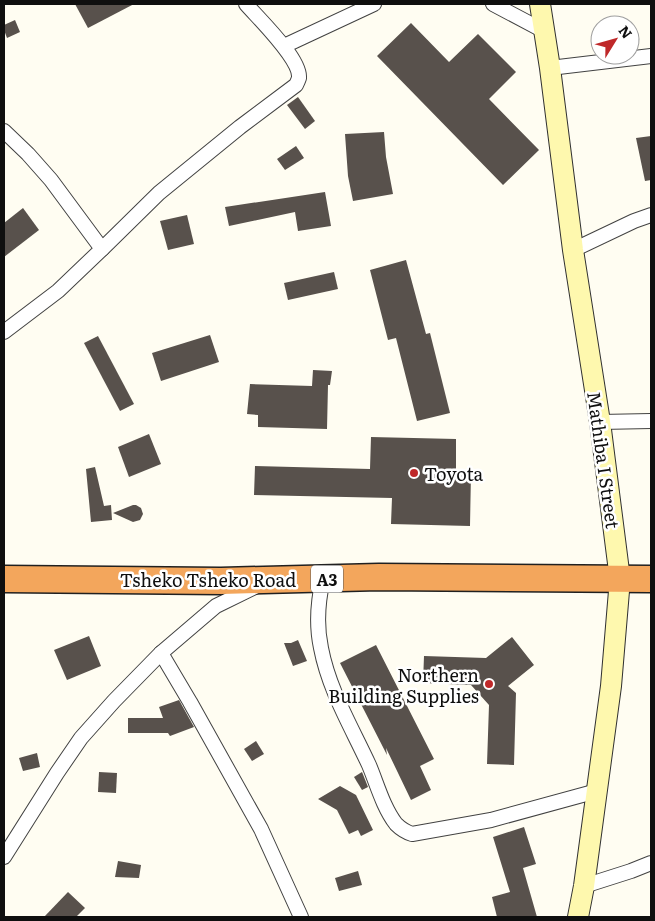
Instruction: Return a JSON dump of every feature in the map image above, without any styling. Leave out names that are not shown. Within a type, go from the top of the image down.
[{"type":"highway","name":"Tsheko Tsheko Road","points":[[4,579],[221,581],[273,578],[379,577],[651,579]]},
{"type":"street","points":[[4,332],[58,292],[159,193],[240,127],[296,85],[299,78],[298,70],[284,46],[246,4]]},
{"type":"street","points":[[284,46],[374,4]]},
{"type":"street","points":[[493,4],[544,30]]},
{"type":"street","name":"Mathiba I Street","points":[[540,4],[573,250],[600,422],[620,579],[610,686],[597,791],[578,917]]},
{"type":"street","points":[[550,68],[651,56]]},
{"type":"street","points":[[4,131],[51,180],[102,249]]},
{"type":"street","points":[[573,250],[651,215]]},
{"type":"street","points":[[600,422],[651,421]]},
{"type":"street","points":[[4,857],[81,738],[114,701],[161,653],[216,606],[273,578]]},
{"type":"street","points":[[323,579],[318,602],[320,646],[331,687],[369,766],[384,803],[396,823],[404,831],[412,834],[491,820],[597,791]]},
{"type":"street","points":[[161,653],[261,829],[301,917]]},
{"type":"street","points":[[584,886],[651,863]]},
{"type":"building","points":[[75,4],[134,4],[88,28]]},
{"type":"building","points":[[15,20],[20,32],[7,38],[4,25]]},
{"type":"building","points":[[411,23],[449,62],[478,34],[516,72],[489,99],[539,150],[503,185],[377,56]]},
{"type":"building","points":[[298,97],[315,121],[305,129],[287,105]]},
{"type":"building","points":[[384,132],[386,157],[393,194],[353,201],[348,176],[345,134]]},
{"type":"building","points":[[651,136],[651,180],[645,181],[636,138]]},
{"type":"building","points":[[296,146],[304,158],[285,170],[277,159]]},
{"type":"building","points":[[325,192],[331,226],[298,231],[295,212],[229,226],[225,207]]},
{"type":"building","points":[[23,208],[39,230],[4,257],[4,223]]},
{"type":"building","points":[[187,215],[194,244],[168,250],[160,221]]},
{"type":"building","points":[[406,260],[426,334],[430,333],[450,413],[417,421],[396,338],[388,340],[370,270]]},
{"type":"building","points":[[334,272],[338,289],[288,300],[284,283]]},
{"type":"building","points":[[210,335],[219,362],[161,381],[152,353]]},
{"type":"building","points":[[98,336],[134,404],[120,411],[84,343]]},
{"type":"building","points":[[313,370],[332,371],[330,385],[328,385],[327,429],[258,427],[258,415],[247,414],[250,384],[312,386]]},
{"type":"building","points":[[149,434],[161,464],[129,477],[118,447]]},
{"type":"building","points":[[371,437],[456,439],[456,472],[471,472],[470,526],[391,524],[392,498],[254,495],[255,466],[370,469]]},
{"type":"building","points":[[95,467],[104,506],[111,505],[112,520],[91,522],[86,469]]},
{"type":"building","points":[[133,505],[141,508],[143,514],[140,520],[133,522],[113,513]]},
{"type":"building","points":[[89,636],[101,666],[67,680],[54,650]]},
{"type":"building","points":[[512,637],[534,665],[508,686],[516,693],[514,765],[487,764],[489,705],[471,685],[423,683],[424,656],[486,658]]},
{"type":"building","points":[[298,640],[307,661],[293,666],[284,643]]},
{"type":"building","points":[[376,645],[434,759],[420,766],[431,790],[411,800],[386,748],[387,755],[340,663]]},
{"type":"building","points":[[179,700],[194,727],[170,736],[168,733],[128,733],[128,718],[163,718],[159,707]]},
{"type":"building","points":[[256,741],[264,754],[252,761],[244,749]]},
{"type":"building","points":[[37,753],[40,767],[23,771],[19,758]]},
{"type":"building","points":[[99,772],[117,773],[116,793],[98,792]]},
{"type":"building","points":[[362,772],[368,787],[362,790],[354,777]]},
{"type":"building","points":[[340,786],[356,795],[373,830],[361,836],[358,830],[349,834],[337,810],[318,799]]},
{"type":"building","points":[[524,827],[536,864],[523,868],[537,917],[497,917],[492,897],[510,892],[493,837]]},
{"type":"building","points":[[118,861],[141,865],[139,878],[115,877]]},
{"type":"building","points":[[358,871],[362,885],[339,891],[335,878]]},
{"type":"building","points":[[68,892],[85,908],[76,917],[44,917]]},
{"type":"place","name":"Toyota","points":[[414,473]]},
{"type":"place","name":"Northern Building Supplies","points":[[489,684]]}]
